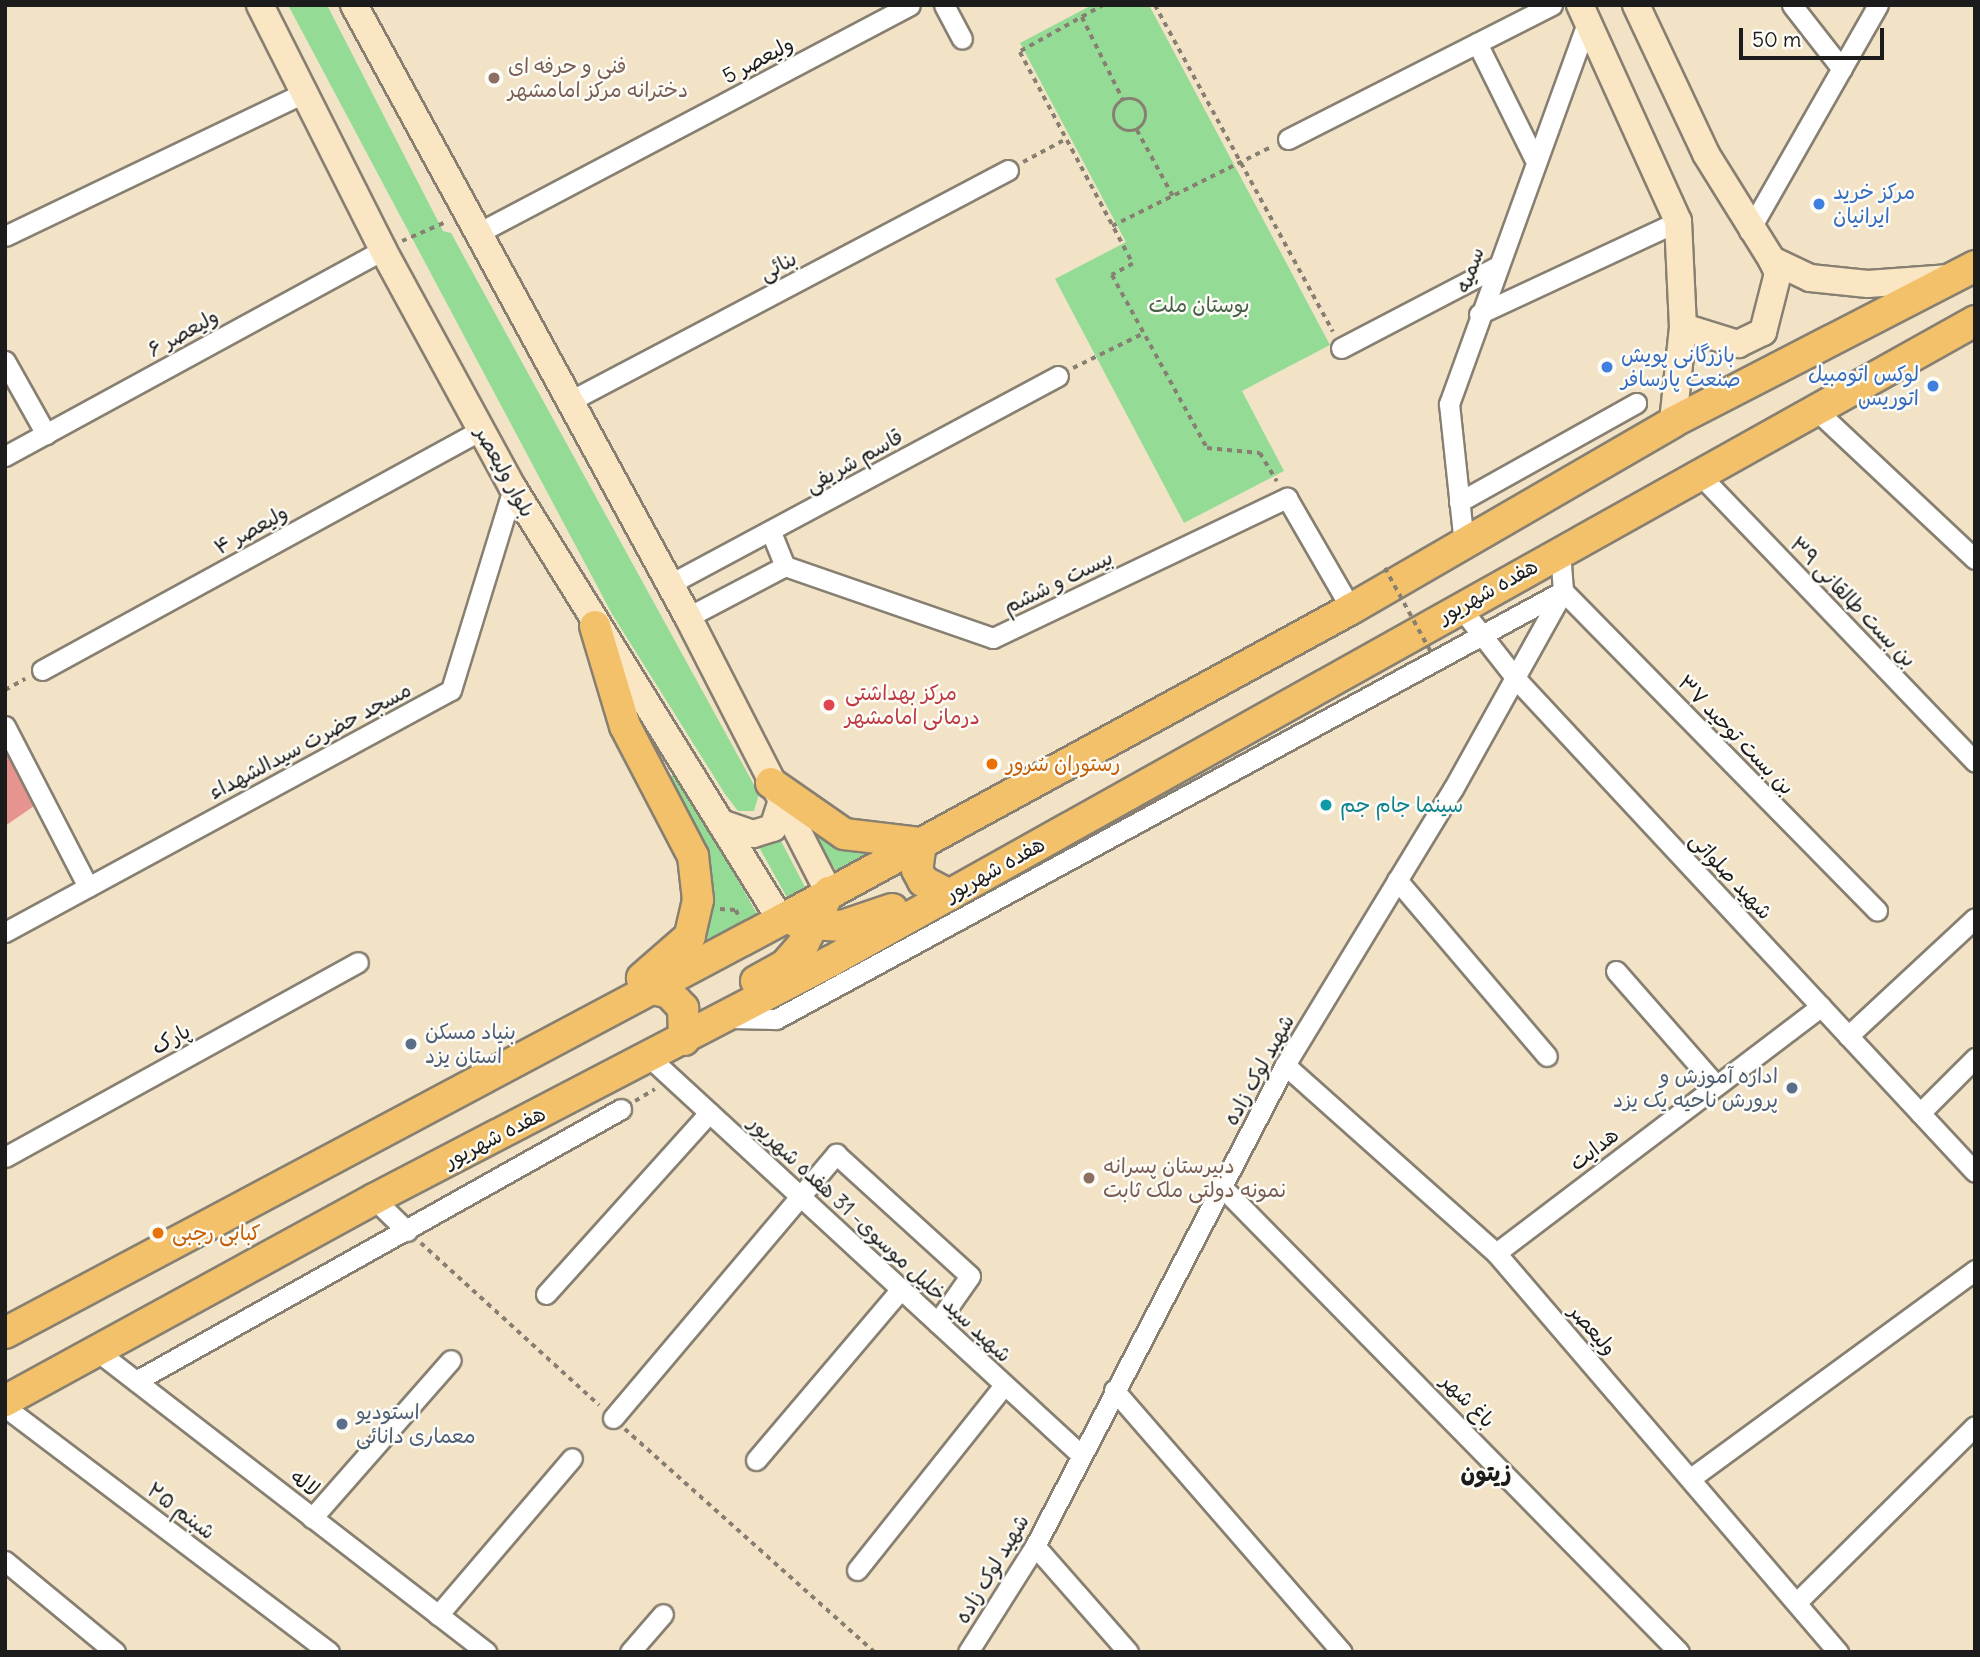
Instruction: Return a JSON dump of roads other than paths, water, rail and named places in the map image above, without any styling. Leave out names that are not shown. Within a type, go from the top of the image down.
[{"type":"main road","name":"بلوار ولیعصر","points":[[260,5],[383,250],[513,488],[596,626],[781,920]]},
{"type":"main road","points":[[354,5],[688,617],[829,892]]},
{"type":"main road","points":[[1636,5],[1749,231],[1772,260],[1778,273],[1763,332],[1738,344],[1683,327]]},
{"type":"main road","points":[[1584,13],[1678,221],[1683,327],[1673,422]]},
{"type":"main road","points":[[1772,260],[1810,278],[1856,282],[1963,272]]},
{"type":"main road","points":[[5,1333],[648,988],[781,920],[1351,609],[1673,422],[1963,272]]},
{"type":"main road","name":"هفده شهریور","points":[[5,1401],[374,1199],[650,1058],[949,895],[1014,874],[1460,607],[1975,321]]},
{"type":"main road","points":[[596,626],[625,726],[693,856],[698,900],[690,936],[598,1016]]},
{"type":"main road","points":[[777,792],[844,834],[920,843]]},
{"type":"main road","points":[[721,823],[753,834],[773,828],[777,792]]},
{"type":"main road","points":[[920,843],[917,870],[923,881],[949,895]]},
{"type":"main road","points":[[684,1040],[713,1005],[785,965],[815,925],[829,892]]},
{"type":"main road","points":[[781,920],[815,925],[867,921],[915,899],[949,895]]},
{"type":"main road","points":[[648,988],[668,993],[683,1008],[684,1040]]},
{"type":"street","name":"ولیعصر 5","points":[[472,222],[879,12],[909,5]]},
{"type":"street","points":[[944,5],[962,39]]},
{"type":"street","points":[[1288,139],[1552,5]]},
{"type":"street","points":[[1792,5],[1842,69]]},
{"type":"street","points":[[1749,231],[1878,5]]},
{"type":"street","name":"سمیه","points":[[1464,544],[1449,404],[1584,13]]},
{"type":"street","points":[[1477,43],[1534,158]]},
{"type":"street","points":[[5,236],[306,92]]},
{"type":"street","name":"بنائی","points":[[570,401],[1008,170]]},
{"type":"street","points":[[1479,314],[1678,221]]},
{"type":"street","name":"ولیعصر ۶","points":[[5,456],[383,250]]},
{"type":"street","points":[[1341,348],[1494,268]]},
{"type":"street","points":[[5,361],[46,434]]},
{"type":"street","name":"قاسم شریفی","points":[[670,584],[771,533],[1058,376]]},
{"type":"street","points":[[1459,502],[1636,403]]},
{"type":"street","points":[[1815,409],[1975,559]]},
{"type":"street","name":"ولیعصر ۴","points":[[42,670],[481,430]]},
{"type":"street","name":"بن‌ بست طالقانی ۳۹","points":[[1698,473],[1975,762]]},
{"type":"street","name":"مسجد حضرت سیدالشهداء","points":[[5,932],[451,690],[513,488]]},
{"type":"street","name":"بیست و ششم","points":[[785,566],[993,638],[1287,498],[1351,609]]},
{"type":"street","points":[[688,617],[785,566],[771,533]]},
{"type":"street","points":[[725,1017],[776,1019],[1014,874],[1563,591],[1560,550]]},
{"type":"street","name":"شهید لوک زاده","points":[[968,1652],[1035,1546],[1080,1454],[1285,1065],[1517,680],[1563,591]]},
{"type":"street","name":"بن بست توحید ۳۷","points":[[1563,591],[1877,911]]},
{"type":"street","name":"شهید صلواتی","points":[[1460,607],[1517,680],[1975,1171]]},
{"type":"street","points":[[5,726],[88,887]]},
{"type":"street","points":[[1397,880],[1547,1056]]},
{"type":"street","points":[[1849,1036],[1975,918]]},
{"type":"street","name":"پارک","points":[[5,1157],[358,962]]},
{"type":"street","points":[[1616,971],[1715,1084]]},
{"type":"street","name":"هدایت","points":[[1496,1253],[1821,1006]]},
{"type":"street","name":"شهید سید خلیل موسوی- 31 هفده شهریور","points":[[650,1058],[1080,1454]]},
{"type":"street","points":[[1920,1113],[1975,1058]]},
{"type":"street","name":"ولیعصر","points":[[1285,1065],[1496,1253],[1797,1602],[1833,1650]]},
{"type":"street","points":[[136,1381],[621,1109]]},
{"type":"street","points":[[546,1294],[709,1113]]},
{"type":"street","points":[[613,1418],[836,1154],[970,1276],[937,1323]]},
{"type":"street","name":"باغ شهر","points":[[1221,1186],[1679,1652]]},
{"type":"street","points":[[374,1199],[407,1231]]},
{"type":"street","points":[[1691,1478],[1975,1270]]},
{"type":"street","points":[[756,1460],[901,1289]]},
{"type":"street","name":"لاله","points":[[97,1351],[486,1652]]},
{"type":"street","points":[[313,1518],[451,1360]]},
{"type":"street","points":[[857,1570],[1004,1385]]},
{"type":"street","points":[[1114,1390],[1342,1652]]},
{"type":"street","name":"شبنم ۲۵","points":[[5,1407],[329,1652]]},
{"type":"street","points":[[1797,1602],[1975,1426]]},
{"type":"street","points":[[438,1615],[572,1458]]},
{"type":"street","points":[[1035,1546],[1128,1652]]},
{"type":"street","points":[[5,1561],[115,1652]]},
{"type":"street","points":[[630,1652],[663,1614]]},
{"type":"place","name":"فنی و حرفه ای دخترانه مرکز امامشهر","points":[[494,78]]},
{"type":"place","name":"مرکز خرید ایرانیان","points":[[1819,204]]},
{"type":"place","name":"بازرگانی پویش صنعت پارسافر","points":[[1607,367]]},
{"type":"place","name":"لوکس اتومبیل اتوریس","points":[[1933,386]]},
{"type":"place","name":"مرکز بهداشتی درمانی امامشهر","points":[[829,705]]},
{"type":"place","name":"رستوران سُرور","points":[[992,764]]},
{"type":"place","name":"سینما جام جم","points":[[1326,805]]},
{"type":"place","name":"بنیاد مسکن استان یزد","points":[[411,1044]]},
{"type":"place","name":"اداره آموزش و پرورش ناحیه یک یزد","points":[[1792,1088]]},
{"type":"place","name":"دبیرستان پسرانه نمونه دولتی ملک ثابت","points":[[1089,1178]]},
{"type":"place","name":"کبابی رجبی","points":[[158,1233]]},
{"type":"place","name":"استودیو معماری دانائی","points":[[342,1424]]},
{"type":"district","name":"زیتون","points":[[1486,1473]]},
{"type":"park label","name":"بوستان ملت","points":[[1199,305]]}]
